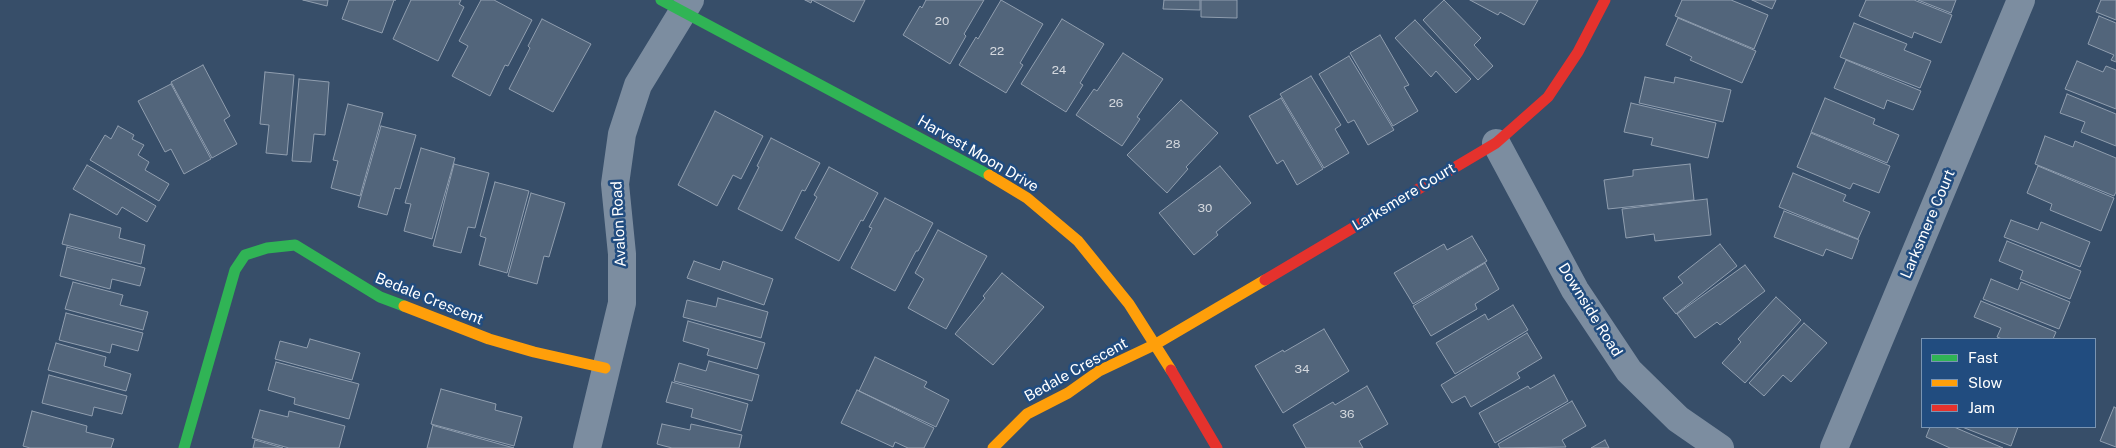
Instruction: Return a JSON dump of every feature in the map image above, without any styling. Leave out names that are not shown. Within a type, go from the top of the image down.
[{"type":"street","name":"Larksmere Court","points":[[1156,344],[1496,143],[1548,97],[1578,52],[1605,0]]},
{"type":"street","name":"Larksmere Court","points":[[1834,448],[2021,0]]},
{"type":"street","name":"Harvest Moon Drive","points":[[678,4],[968,162],[1027,198],[1078,241],[1129,304],[1156,344],[1217,448]]},
{"type":"street","name":"Avalon Road","points":[[587,448],[622,303],[622,254],[615,184],[622,134],[638,85],[678,4]]},
{"type":"street","name":"Downside Road","points":[[1496,143],[1575,290],[1629,371],[1678,420],[1720,448]]},
{"type":"street","name":"Bedale Crescent","points":[[184,448],[235,270],[245,255],[267,248],[295,246],[380,297],[489,339],[534,352],[605,368]]},
{"type":"street","name":"Bedale Crescent","points":[[993,448],[1027,414],[1068,393],[1100,371],[1156,344]]},
{"type":"building","points":[[303,0],[328,0],[327,6]]},
{"type":"building","points":[[349,0],[394,0],[382,33],[342,19]]},
{"type":"building","points":[[411,0],[461,0],[459,4],[464,7],[438,61],[393,39]]},
{"type":"building","points":[[481,0],[494,0],[532,20],[508,66],[505,65],[490,96],[452,76],[468,46],[459,41]]},
{"type":"building","points":[[812,0],[865,0],[854,22]]},
{"type":"building","points":[[926,0],[984,0],[964,34],[966,36],[950,64],[903,35],[920,6],[922,8]]},
{"type":"building","points":[[1001,0],[1043,24],[1020,63],[1023,65],[1006,93],[959,65],[976,37],[978,39]]},
{"type":"building","points":[[1164,0],[1200,0],[1200,10],[1163,9]]},
{"type":"building","points":[[1201,0],[1237,0],[1237,18],[1201,17]]},
{"type":"building","points":[[1444,0],[1481,38],[1474,45],[1493,66],[1478,80],[1423,20]]},
{"type":"building","points":[[1470,0],[1538,0],[1524,25],[1500,12],[1498,15]]},
{"type":"building","points":[[1682,0],[1731,0],[1768,15],[1754,49],[1675,16]]},
{"type":"building","points":[[1752,0],[1776,0],[1772,9]]},
{"type":"building","points":[[1866,0],[1914,0],[1952,15],[1941,43],[1914,32],[1912,38],[1859,16]]},
{"type":"building","points":[[1918,0],[1956,0],[1951,13]]},
{"type":"building","points":[[2101,0],[2116,0],[2116,20],[2096,12]]},
{"type":"building","points":[[2099,16],[2116,23],[2116,62],[2111,60],[2114,55],[2088,44]]},
{"type":"building","points":[[1678,18],[1756,51],[1742,83],[1690,60],[1692,57],[1666,45]]},
{"type":"building","points":[[542,19],[591,44],[553,112],[509,89],[530,48],[528,46]]},
{"type":"building","points":[[1062,19],[1104,44],[1080,83],[1083,85],[1066,112],[1021,84]]},
{"type":"building","points":[[1415,20],[1471,79],[1456,93],[1436,71],[1431,77],[1395,38]]},
{"type":"building","points":[[1854,23],[1907,44],[1904,50],[1931,61],[1920,88],[1840,57]]},
{"type":"building","points":[[1380,35],[1409,85],[1404,87],[1418,111],[1393,126],[1350,53]]},
{"type":"building","points":[[1123,53],[1163,79],[1137,117],[1140,119],[1122,146],[1076,115],[1094,89],[1097,91]]},
{"type":"building","points":[[1349,56],[1394,130],[1368,145],[1354,120],[1348,123],[1319,74]]},
{"type":"building","points":[[1846,60],[1921,91],[1913,110],[1887,100],[1884,109],[1834,88]]},
{"type":"building","points":[[2077,61],[2103,72],[2106,66],[2116,70],[2116,109],[2065,89]]},
{"type":"building","points":[[203,65],[230,116],[224,120],[237,144],[212,158],[171,82]]},
{"type":"building","points":[[265,72],[294,75],[287,155],[266,153],[269,125],[260,124]]},
{"type":"building","points":[[1311,76],[1341,125],[1335,129],[1349,153],[1324,168],[1280,94]]},
{"type":"building","points":[[1645,77],[1674,83],[1675,77],[1731,90],[1723,122],[1639,103]]},
{"type":"building","points":[[299,79],[329,82],[325,135],[314,134],[311,162],[292,161]]},
{"type":"building","points":[[171,84],[211,159],[184,174],[171,149],[165,152],[138,101]]},
{"type":"building","points":[[2067,94],[2116,114],[2116,146],[2081,132],[2085,122],[2060,113]]},
{"type":"building","points":[[1281,98],[1323,169],[1297,185],[1283,160],[1277,164],[1249,116]]},
{"type":"building","points":[[1825,98],[1875,119],[1873,124],[1899,135],[1887,163],[1811,132]]},
{"type":"building","points":[[1181,100],[1218,133],[1186,167],[1188,169],[1167,193],[1127,155]]},
{"type":"building","points":[[1631,103],[1716,123],[1708,158],[1651,145],[1653,138],[1624,132]]},
{"type":"building","points":[[348,104],[383,113],[360,196],[331,188],[338,161],[333,160]]},
{"type":"building","points":[[715,111],[763,136],[741,179],[733,175],[717,206],[678,185]]},
{"type":"building","points":[[118,126],[134,135],[132,139],[144,145],[138,155],[149,162],[145,170],[169,184],[159,201],[90,160],[105,135],[111,139]]},
{"type":"building","points":[[381,126],[416,135],[400,189],[395,188],[387,215],[358,207]]},
{"type":"building","points":[[1811,133],[1890,166],[1879,193],[1853,183],[1850,189],[1797,167]]},
{"type":"building","points":[[2045,136],[2073,147],[2075,141],[2116,158],[2116,192],[2114,196],[2035,164]]},
{"type":"building","points":[[771,138],[820,163],[805,191],[802,190],[782,231],[738,209]]},
{"type":"building","points":[[421,148],[455,158],[432,239],[404,231],[411,204],[405,203]]},
{"type":"building","points":[[454,164],[489,173],[475,228],[468,227],[461,253],[433,246]]},
{"type":"building","points":[[1690,164],[1694,200],[1608,209],[1604,180],[1633,176],[1633,170]]},
{"type":"building","points":[[87,165],[156,206],[147,222],[122,207],[117,215],[73,189]]},
{"type":"building","points":[[1220,166],[1251,203],[1216,232],[1218,235],[1194,255],[1159,213]]},
{"type":"building","points":[[2038,166],[2114,198],[2101,231],[2050,210],[2052,204],[2027,193]]},
{"type":"building","points":[[829,167],[878,193],[839,261],[795,238],[817,197],[814,195]]},
{"type":"building","points":[[1793,173],[1846,195],[1843,201],[1870,212],[1858,239],[1779,207]]},
{"type":"building","points":[[495,182],[529,191],[507,273],[479,265],[486,238],[480,236]]},
{"type":"building","points":[[531,193],[565,203],[549,257],[544,256],[537,284],[508,276]]},
{"type":"building","points":[[885,198],[933,223],[895,291],[851,268],[872,228],[869,227]]},
{"type":"building","points":[[1707,199],[1711,235],[1655,241],[1654,234],[1626,238],[1622,209]]},
{"type":"building","points":[[1784,211],[1859,240],[1852,259],[1826,249],[1823,256],[1774,237]]},
{"type":"building","points":[[70,214],[121,228],[119,238],[145,245],[141,264],[62,244]]},
{"type":"building","points":[[2011,220],[2038,230],[2041,222],[2090,242],[2080,267],[2004,237]]},
{"type":"building","points":[[938,230],[987,256],[946,329],[908,308],[924,279],[915,273]]},
{"type":"building","points":[[1472,236],[1487,261],[1413,304],[1394,273],[1444,244],[1447,250]]},
{"type":"building","points":[[2007,241],[2081,271],[2070,299],[2020,279],[2023,271],[1999,261]]},
{"type":"building","points":[[1720,244],[1737,266],[1676,314],[1663,298],[1683,283],[1678,277]]},
{"type":"building","points":[[67,247],[145,268],[140,286],[112,279],[110,289],[60,276]]},
{"type":"building","points":[[694,261],[720,270],[723,261],[773,279],[764,305],[687,278]]},
{"type":"building","points":[[1485,263],[1499,289],[1475,304],[1477,309],[1431,336],[1413,306]]},
{"type":"building","points":[[1745,265],[1765,291],[1720,325],[1717,322],[1695,338],[1677,314]]},
{"type":"building","points":[[1002,273],[1044,307],[993,365],[955,334],[985,298],[983,296]]},
{"type":"building","points":[[1991,279],[2018,290],[2021,282],[2070,302],[2059,329],[1983,299]]},
{"type":"building","points":[[73,282],[123,295],[120,305],[148,312],[143,330],[65,309]]},
{"type":"building","points":[[1776,297],[1801,320],[1745,383],[1722,363],[1741,342],[1738,339]]},
{"type":"building","points":[[718,298],[768,312],[761,338],[683,317],[687,300],[716,307]]},
{"type":"building","points":[[1981,301],[2056,332],[2053,338],[2000,338],[1997,337],[2001,328],[1974,317]]},
{"type":"building","points":[[1513,305],[1528,330],[1455,374],[1436,343],[1485,314],[1488,320]]},
{"type":"building","points":[[66,313],[143,333],[138,351],[112,344],[110,353],[59,340]]},
{"type":"building","points":[[688,321],[765,343],[757,369],[707,355],[709,349],[683,341]]},
{"type":"building","points":[[1804,323],[1827,343],[1791,382],[1783,375],[1764,396],[1749,383]]},
{"type":"building","points":[[1324,329],[1349,371],[1283,413],[1255,366]]},
{"type":"building","points":[[1527,333],[1542,358],[1517,373],[1520,378],[1471,407],[1465,396],[1452,403],[1441,385]]},
{"type":"building","points":[[310,339],[360,353],[352,380],[275,359],[280,341],[307,348]]},
{"type":"building","points":[[56,343],[106,357],[104,366],[131,374],[126,391],[48,370]]},
{"type":"building","points":[[875,357],[927,382],[924,387],[949,400],[936,427],[859,391]]},
{"type":"building","points":[[709,361],[759,375],[752,401],[674,381],[679,363],[706,371]]},
{"type":"building","points":[[276,362],[359,384],[349,419],[294,404],[295,398],[268,390]]},
{"type":"building","points":[[49,375],[127,396],[122,414],[94,407],[92,416],[42,403]]},
{"type":"building","points":[[1554,375],[1568,401],[1495,443],[1479,413],[1528,386],[1530,389]]},
{"type":"building","points":[[672,382],[748,404],[741,431],[691,417],[693,409],[666,402]]},
{"type":"building","points":[[1367,386],[1388,424],[1359,441],[1363,448],[1306,448],[1293,425],[1333,402],[1335,405]]},
{"type":"building","points":[[441,389],[496,404],[495,410],[522,417],[514,446],[431,424]]},
{"type":"building","points":[[857,390],[934,428],[924,448],[908,448],[895,442],[893,447],[841,423]]},
{"type":"building","points":[[1572,401],[1586,426],[1562,440],[1566,447],[1500,448],[1498,444]]},
{"type":"building","points":[[2114,407],[2116,408],[2116,447],[2100,441]]},
{"type":"building","points":[[260,410],[288,417],[289,411],[345,426],[339,448],[289,448],[252,438]]},
{"type":"building","points":[[32,411],[87,426],[86,432],[114,439],[111,448],[30,448],[23,446]]},
{"type":"building","points":[[662,424],[690,430],[691,424],[742,435],[739,448],[672,448],[657,444]]},
{"type":"building","points":[[433,425],[435,426],[514,448],[427,448]]},
{"type":"building","points":[[1930,428],[1956,428],[2003,448],[1950,448],[1926,437]]},
{"type":"building","points":[[1965,428],[2018,428],[2011,446]]},
{"type":"building","points":[[255,440],[283,448],[253,448]]},
{"type":"building","points":[[1605,440],[1609,448],[1591,448]]},
{"type":"traffic: fast","points":[[661,0],[989,175]]},
{"type":"traffic: fast","points":[[184,448],[235,270],[245,255],[267,248],[295,245],[380,297],[404,306]]},
{"type":"traffic: slow","points":[[989,175],[1027,198],[1078,241],[1129,304],[1171,370]]},
{"type":"traffic: slow","points":[[993,448],[1027,414],[1068,393],[1099,371],[1156,344],[1265,280]]},
{"type":"traffic: slow","points":[[404,306],[489,339],[534,352],[605,368]]},
{"type":"traffic: jam","points":[[1265,280],[1496,143],[1548,97],[1578,52],[1605,0]]},
{"type":"traffic: jam","points":[[1171,370],[1217,448]]}]
